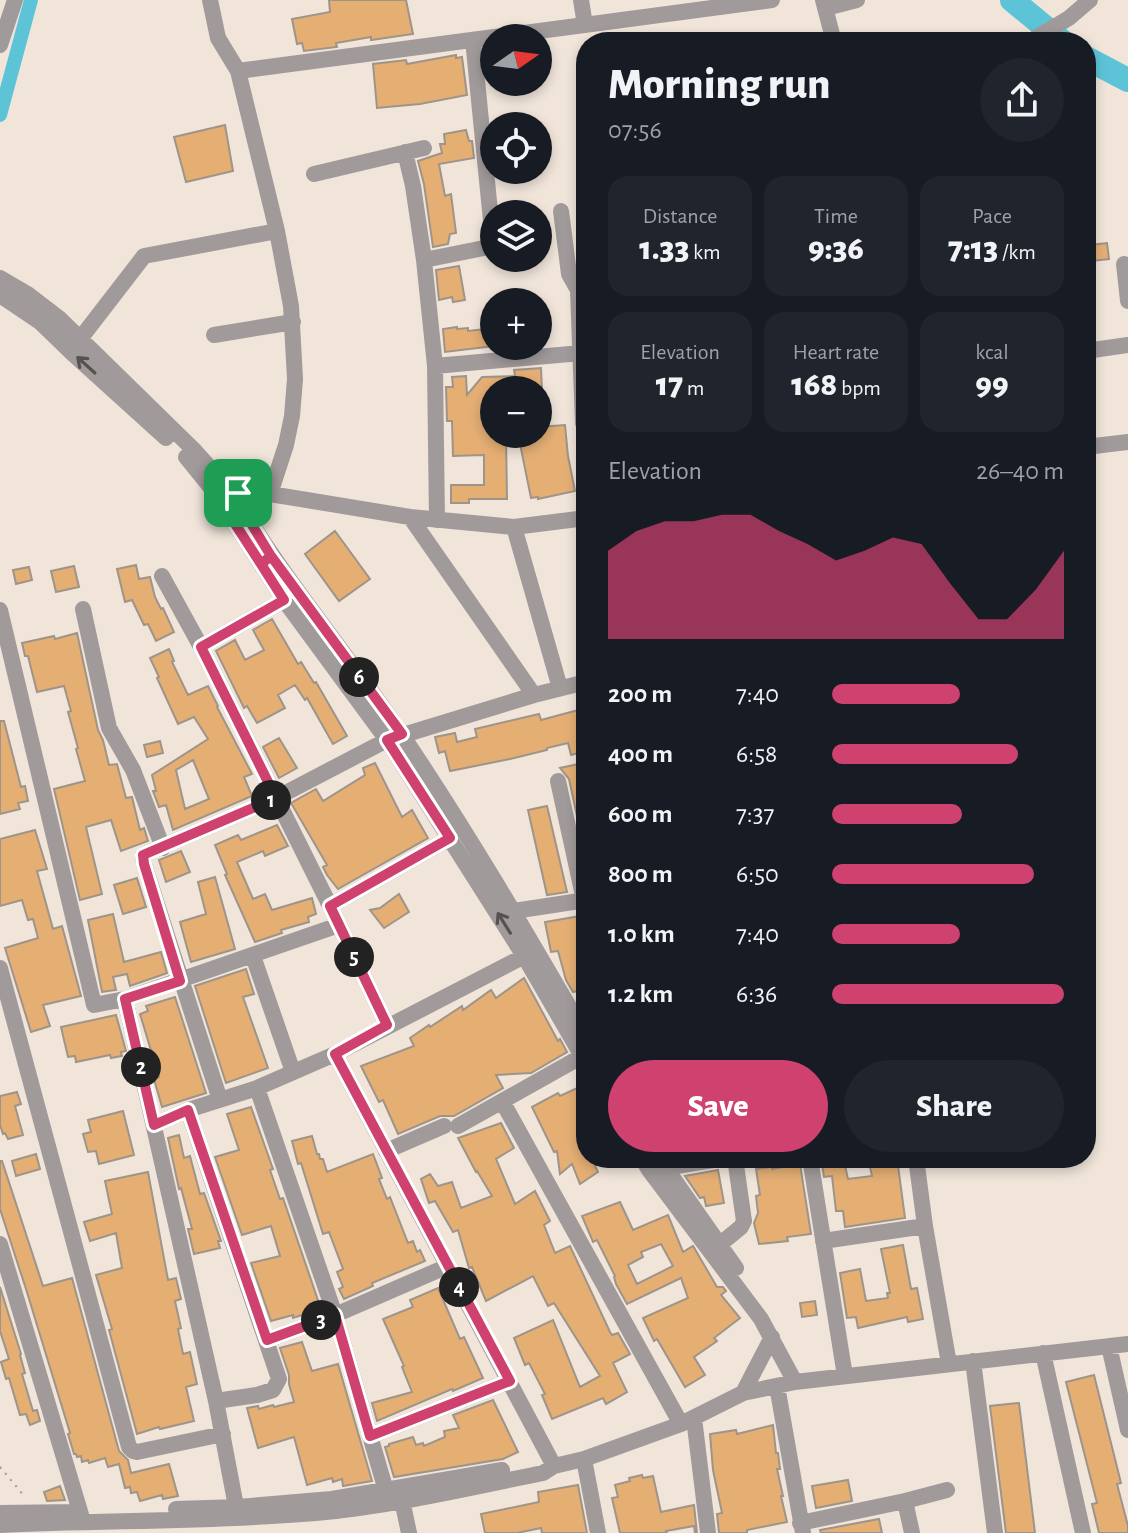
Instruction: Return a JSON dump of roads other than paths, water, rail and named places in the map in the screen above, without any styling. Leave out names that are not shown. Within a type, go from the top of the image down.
[{"type":"street","points":[[0,45],[15,0]]},
{"type":"street","points":[[210,0],[218,38],[238,71],[290,296],[295,379],[292,416],[270,494]]},
{"type":"street","points":[[581,0],[585,25]]},
{"type":"street","points":[[238,71],[772,0]]},
{"type":"street","points":[[831,32],[824,4],[857,0]]},
{"type":"street","points":[[1046,32],[1090,0]]},
{"type":"street","points":[[424,260],[484,248],[493,241],[473,40]]},
{"type":"street","points":[[314,174],[424,148]]},
{"type":"street","points":[[405,152],[424,260],[435,366],[437,520]]},
{"type":"street","points":[[561,211],[569,274],[576,286]]},
{"type":"street","points":[[80,339],[144,256],[277,231]]},
{"type":"street","points":[[1124,264],[1128,301]]},
{"type":"street","points":[[0,278],[59,318],[232,501],[266,560],[284,600],[395,737],[450,838],[576,1021]]},
{"type":"street","points":[[0,295],[40,322],[178,441]]},
{"type":"street","points":[[214,335],[293,322]]},
{"type":"street","points":[[1096,350],[1128,345]]},
{"type":"street","points":[[435,366],[576,353]]},
{"type":"street","points":[[1096,446],[1128,442]]},
{"type":"street","points":[[232,501],[270,494],[410,517],[514,527],[576,519]]},
{"type":"street","points":[[410,517],[534,695]]},
{"type":"street","points":[[514,527],[560,688]]},
{"type":"street","points":[[266,560],[395,737],[514,911],[530,953],[576,1041]]},
{"type":"street","points":[[162,576],[201,647],[387,1025]]},
{"type":"street","points":[[201,647],[284,600]]},
{"type":"street","points":[[83,609],[109,728],[133,770],[163,848]]},
{"type":"street","points":[[0,610],[94,1005],[125,999],[339,925]]},
{"type":"street","points":[[220,1100],[180,981],[143,855],[276,798],[395,737],[576,684]]},
{"type":"street","points":[[558,781],[576,860]]},
{"type":"street","points":[[330,906],[450,838]]},
{"type":"street","points":[[514,911],[576,901]]},
{"type":"street","points":[[154,1125],[188,1110],[257,1088],[335,1054],[530,953]]},
{"type":"street","points":[[253,956],[293,1072]]},
{"type":"street","points":[[0,968],[129,1447],[137,1452],[223,1434]]},
{"type":"street","points":[[125,999],[238,1512]]},
{"type":"street","points":[[335,1054],[554,1466]]},
{"type":"street","points":[[386,1151],[451,1126],[576,1063]]},
{"type":"street","points":[[257,1088],[335,1315],[370,1436],[409,1533]]},
{"type":"street","points":[[502,1101],[687,1421],[708,1533]]},
{"type":"street","points":[[188,1110],[279,1379],[273,1390],[216,1401]]},
{"type":"street","points":[[658,1168],[776,1327],[799,1382]]},
{"type":"street","points":[[715,1248],[744,1221],[736,1168]]},
{"type":"street","points":[[812,1168],[845,1376]]},
{"type":"street","points":[[917,1168],[949,1364]]},
{"type":"street","points":[[823,1241],[925,1226]]},
{"type":"street","points":[[0,1244],[81,1516]]},
{"type":"street","points":[[715,1248],[799,1382]]},
{"type":"street","points":[[267,1340],[335,1315],[448,1266]]},
{"type":"street","points":[[743,1393],[772,1337]]},
{"type":"street","points":[[0,1525],[41,1518],[81,1516],[320,1512],[543,1473],[554,1466],[584,1459],[687,1421],[743,1393],[845,1376],[1128,1344]]},
{"type":"street","points":[[1109,1346],[1128,1430]]},
{"type":"street","points":[[1043,1353],[1083,1533]]},
{"type":"street","points":[[973,1361],[995,1533]]},
{"type":"street","points":[[370,1436],[510,1381]]},
{"type":"street","points":[[777,1386],[801,1528],[947,1490]]},
{"type":"street","points":[[584,1459],[598,1533]]},
{"type":"street","points":[[905,1501],[912,1533]]},
{"type":"street","points":[[0,1513],[41,1518]]},
{"type":"street","points":[[0,1525],[8,1533]]},
{"type":"waterway","points":[[0,115],[31,0]]},
{"type":"waterway","points":[[1012,0],[1051,32]]},
{"type":"waterway","points":[[1096,63],[1128,80]]}]
